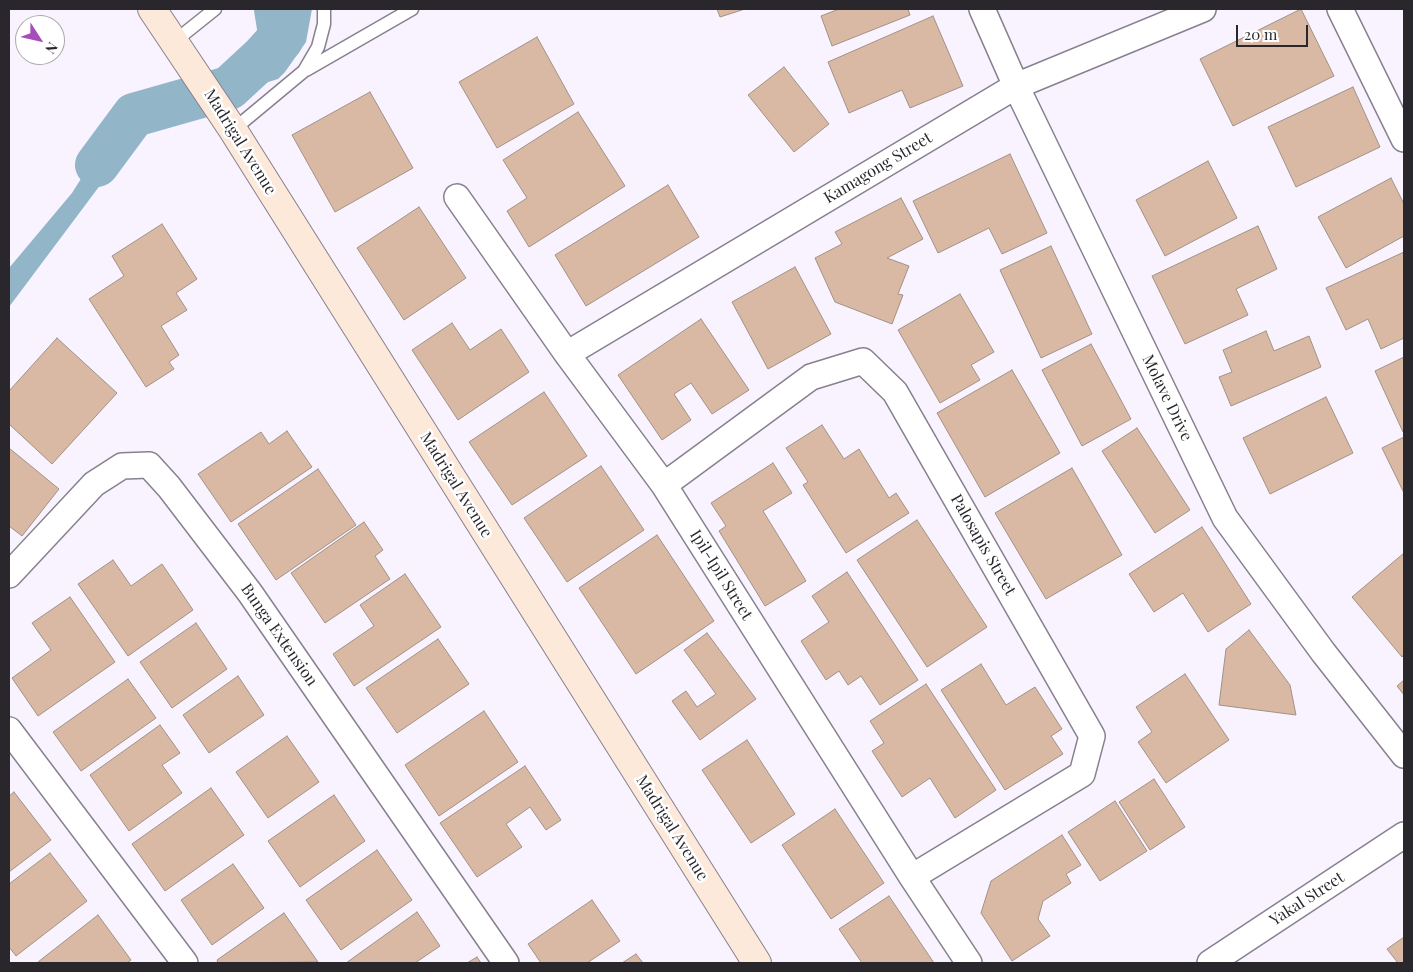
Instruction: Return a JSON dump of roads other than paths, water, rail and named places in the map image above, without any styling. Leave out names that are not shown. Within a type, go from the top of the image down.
[{"type":"street","name":"Madrigal Avenue","points":[[152,9],[229,124],[758,963]]},
{"type":"street","name":"Molave Drive","points":[[982,9],[1016,86],[1226,518],[1323,652],[1404,755]]},
{"type":"street","name":"Kamagong Street","points":[[566,354],[1016,86],[1203,9]]},
{"type":"street","points":[[1340,9],[1404,139]]},
{"type":"street","name":"Ipil-Ipil Street","points":[[457,197],[566,354],[664,485],[912,877],[970,963]]},
{"type":"street","name":"Palosapis Street","points":[[664,485],[811,377],[863,361],[895,392],[1092,736],[1082,774],[912,877]]},
{"type":"street","name":"Bunga Extension","points":[[9,575],[94,484],[122,466],[148,465],[169,487],[250,593],[506,963]]},
{"type":"street","points":[[9,730],[185,963]]},
{"type":"street","name":"Yakal Street","points":[[1210,963],[1404,835]]},
{"type":"lane","points":[[175,41],[216,9]]},
{"type":"lane","points":[[304,71],[318,47],[324,24],[324,9]]},
{"type":"lane","points":[[229,124],[304,71],[412,9]]},
{"type":"water","points":[[264,9],[312,9],[306,42],[285,72],[278,79],[252,87],[234,56],[259,28]]},
{"type":"water","points":[[187,88],[193,113],[153,126],[98,188],[9,307],[9,268],[72,193],[113,128]]},
{"type":"waterway","points":[[97,165],[134,115],[229,88],[281,40],[276,9]]}]
